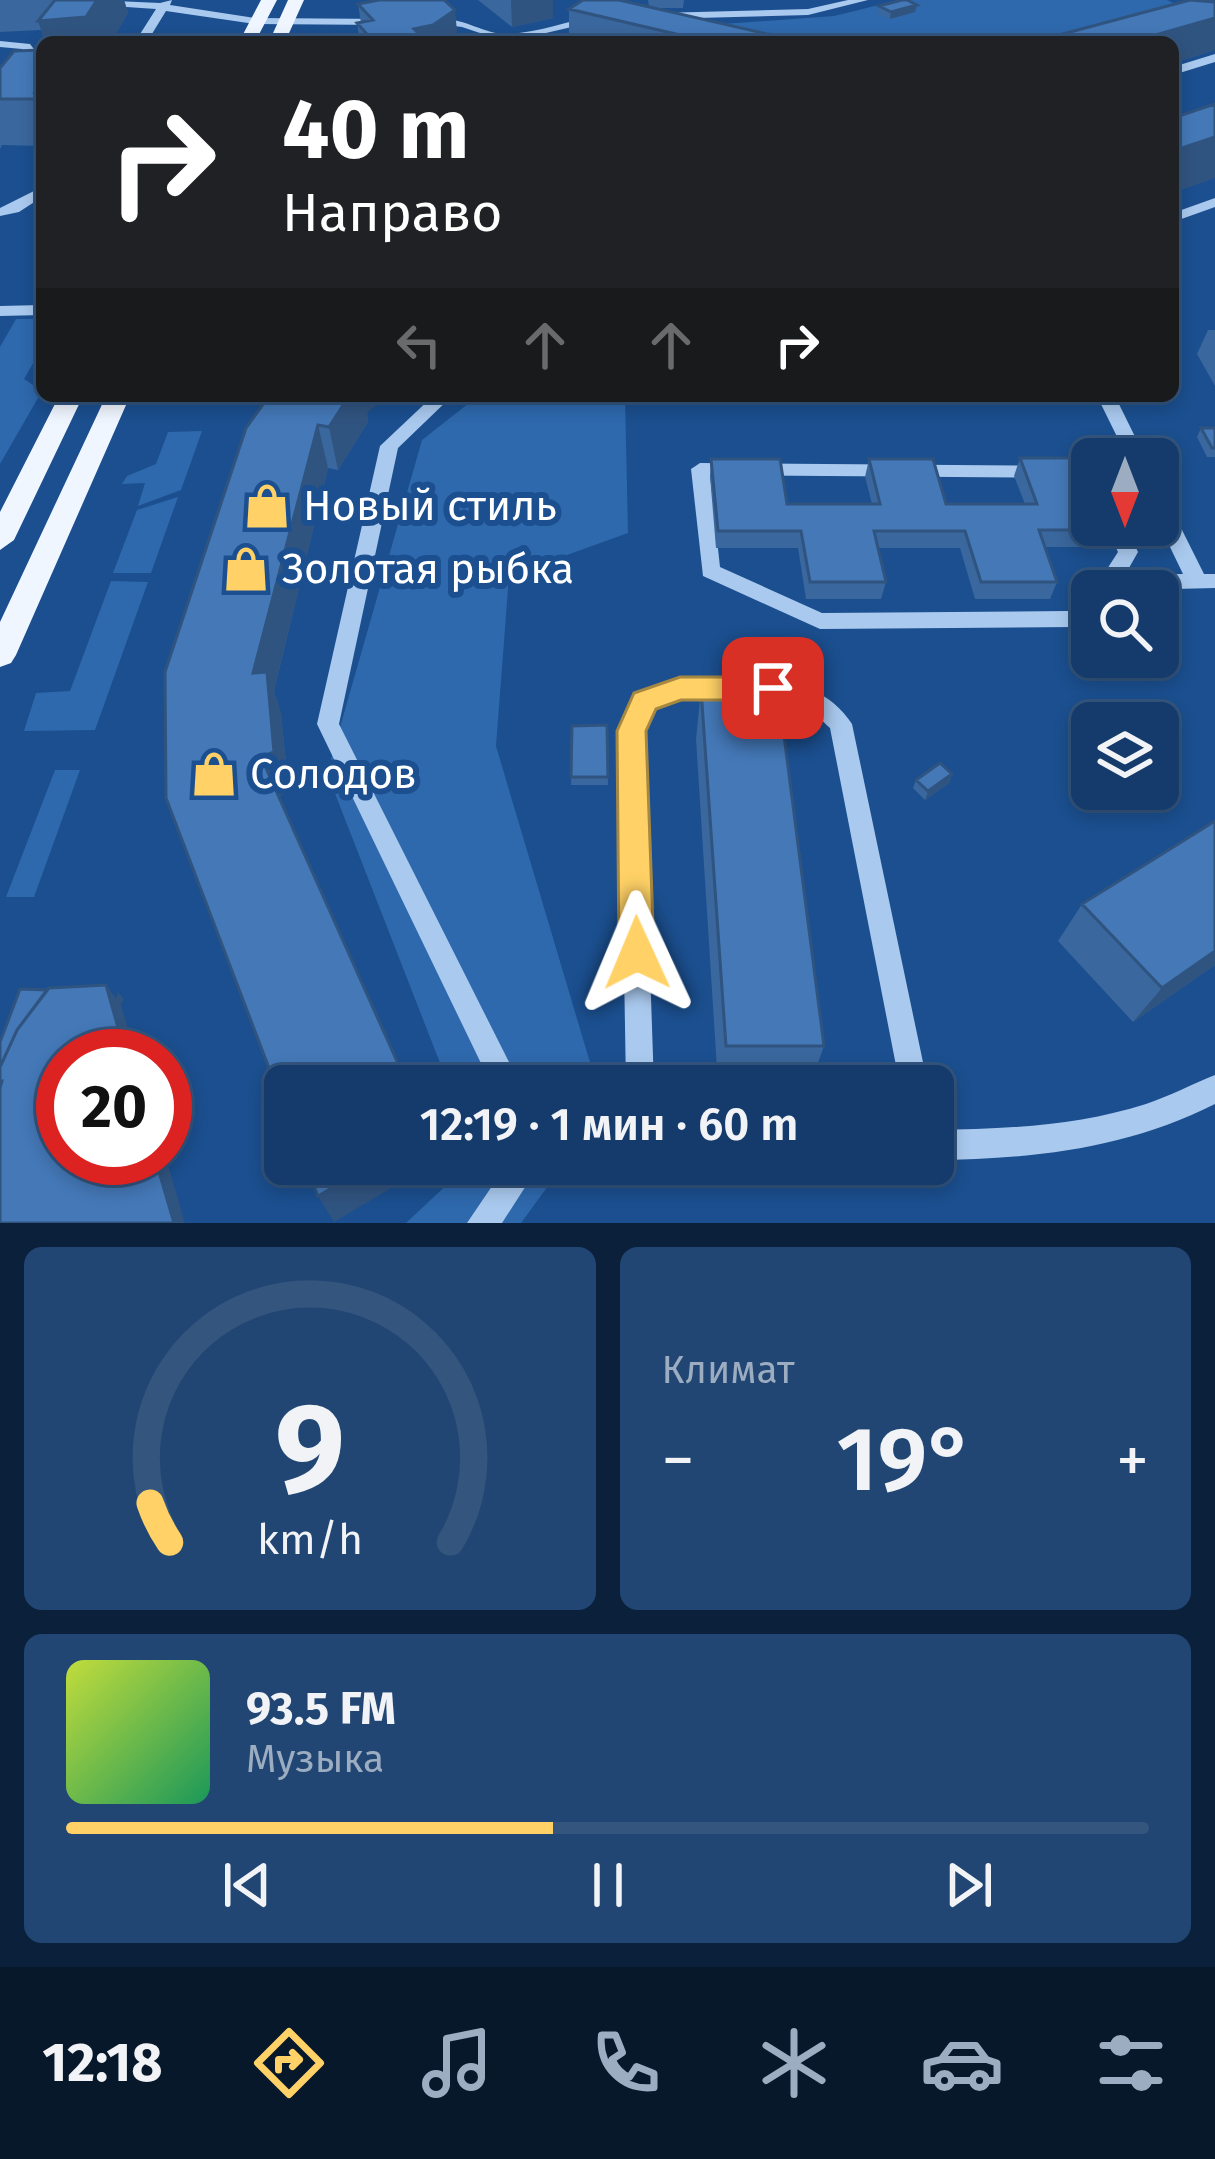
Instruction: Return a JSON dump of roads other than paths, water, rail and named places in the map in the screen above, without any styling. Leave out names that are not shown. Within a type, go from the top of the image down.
[{"type":"main road","points":[[250,36],[269,0]]},
{"type":"main road","points":[[280,36],[296,0]]},
{"type":"main road","points":[[0,541],[68,402]]},
{"type":"main road","points":[[0,655],[115,402]]},
{"type":"street","points":[[639,17],[721,7],[808,12],[863,0]]},
{"type":"street","points":[[145,36],[167,2]]},
{"type":"street","points":[[88,3],[167,2],[188,12],[258,21],[360,17],[463,24],[494,36]]},
{"type":"street","points":[[576,9],[588,18]]},
{"type":"street","points":[[525,36],[588,18],[609,17]]},
{"type":"street","points":[[0,44],[26,46],[31,52],[0,92]]},
{"type":"street","points":[[1179,68],[1215,58]]},
{"type":"street","points":[[0,212],[36,195]]},
{"type":"street","points":[[1179,216],[1215,202]]},
{"type":"street","points":[[0,311],[36,310]]},
{"type":"street","points":[[437,402],[389,446],[328,724],[496,1065]]},
{"type":"street","points":[[1109,402],[1127,438]]},
{"type":"street","points":[[1071,472],[700,469],[710,571],[820,621],[1071,619]]},
{"type":"street","points":[[1179,537],[1206,581]]},
{"type":"street","points":[[640,1065],[632,731],[644,701],[680,688],[773,688],[812,699],[841,724],[910,1065]]},
{"type":"street","points":[[954,1144],[1056,1140],[1127,1124],[1215,1089]]},
{"type":"street","points":[[483,1223],[510,1185]]},
{"type":"place","name":"Новый стиль","points":[[267,506]]},
{"type":"place","name":"Золотая рыбка","points":[[246,569]]},
{"type":"place","name":"Солодов","points":[[214,774]]}]
